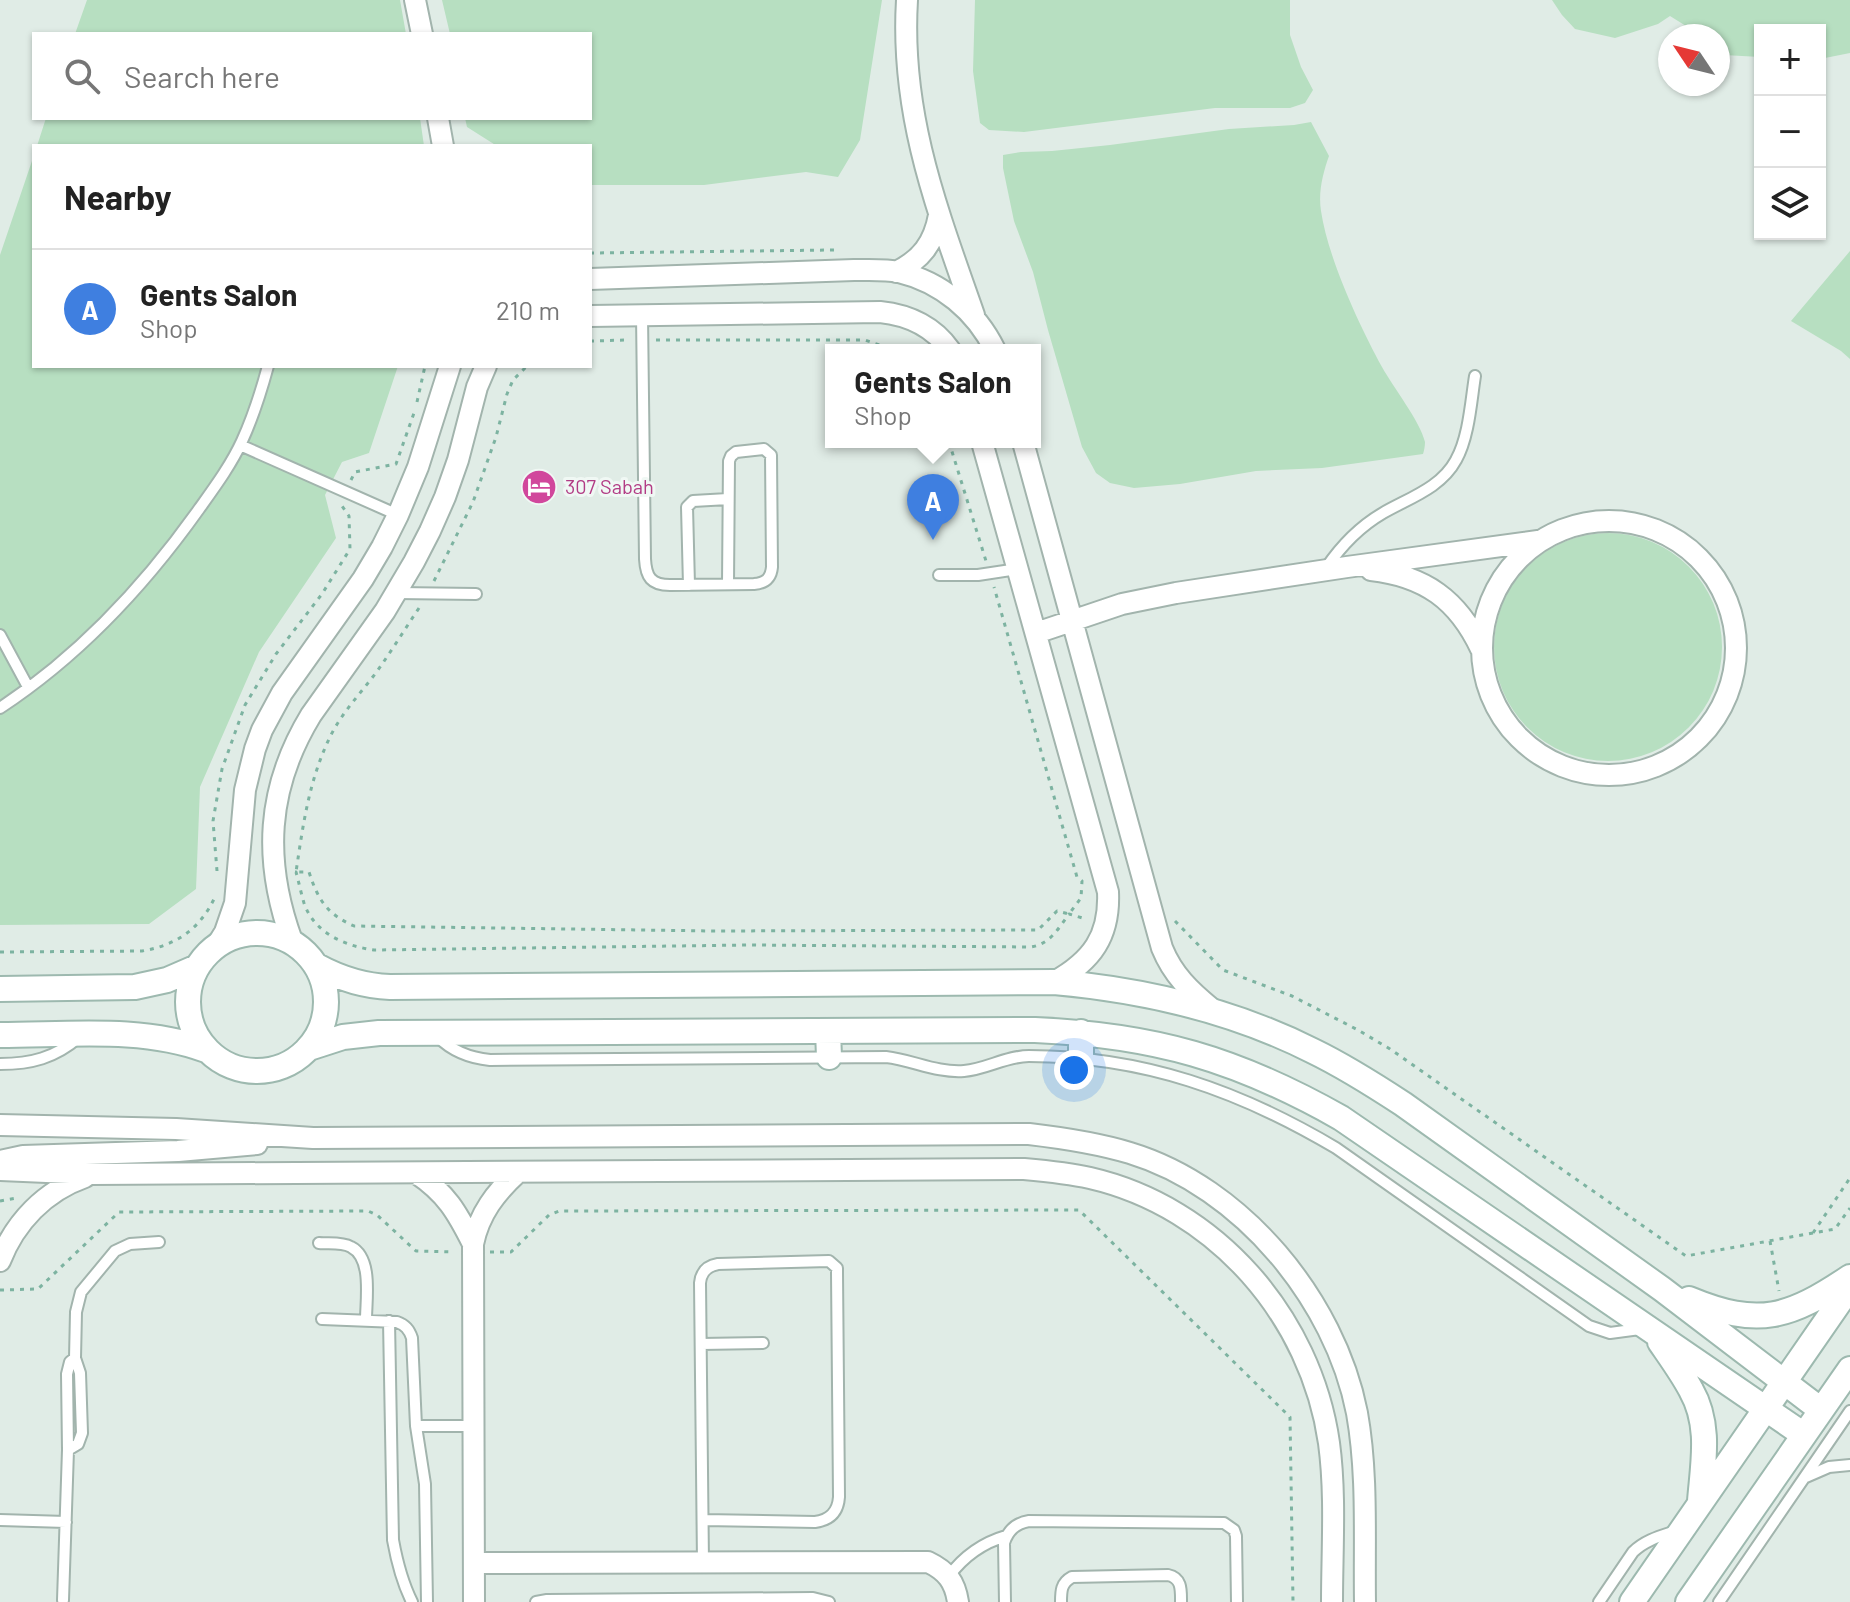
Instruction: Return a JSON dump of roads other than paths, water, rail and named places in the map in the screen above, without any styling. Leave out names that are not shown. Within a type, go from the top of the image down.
[{"type":"street","points":[[415,0],[422,32]]},
{"type":"street","points":[[907,0],[906,55],[920,150],[975,319]]},
{"type":"street","points":[[438,120],[443,144]]},
{"type":"street","points":[[896,272],[924,253],[932,241],[939,215]]},
{"type":"street","points":[[592,279],[854,270],[896,272],[915,277],[945,292],[975,319],[991,344]]},
{"type":"street","points":[[592,316],[880,312],[915,320],[931,329],[945,344]]},
{"type":"street","points":[[217,945],[235,903],[245,790],[262,730],[282,693],[363,579],[398,515],[418,467],[449,368]]},
{"type":"street","points":[[292,941],[274,873],[275,808],[285,769],[311,715],[373,630],[425,542],[445,497],[485,368]]},
{"type":"street","points":[[984,448],[1105,878],[1109,906],[1106,926],[1092,950],[1068,974],[1054,982]]},
{"type":"street","points":[[1025,448],[1162,948],[1172,970],[1188,990],[1215,1012]]},
{"type":"street","points":[[1595,521],[1624,521],[1652,527],[1679,540],[1701,559],[1719,582],[1731,609],[1736,638],[1735,667],[1727,695],[1713,721],[1694,743],[1670,760],[1643,771],[1614,776],[1585,774],[1557,765],[1531,750],[1510,730],[1494,706],[1484,678],[1481,649],[1483,624],[1503,576],[1540,540],[1566,527],[1595,521]]},
{"type":"street","points":[[1036,633],[1122,604],[1163,595],[1540,540]]},
{"type":"street","points":[[1347,567],[1390,572],[1429,587],[1460,614],[1481,649]]},
{"type":"street","points":[[254,932],[274,934],[292,941],[317,966],[323,980],[327,1008],[318,1036],[297,1059],[266,1071],[233,1068],[218,1060],[206,1050],[189,1019],[187,1001],[197,967],[217,945],[234,936],[254,932]]},
{"type":"street","points":[[317,966],[352,982],[390,987],[1054,982],[1135,992],[1215,1012],[1289,1040],[1359,1076],[1403,1104],[1662,1289],[1821,1410]]},
{"type":"street","points":[[0,989],[135,987],[167,980],[197,967]]},
{"type":"street","points":[[309,1048],[361,1034],[1035,1030],[1081,1032],[1172,1047],[1216,1059],[1259,1076],[1341,1118],[1804,1435]]},
{"type":"street","points":[[828,1031],[829,1057]]},
{"type":"street","points":[[1081,1032],[1081,1059]]},
{"type":"street","points":[[0,1035],[154,1036],[171,1038],[206,1050]]},
{"type":"street","points":[[0,1125],[176,1129],[313,1138],[1029,1134],[1064,1138],[1133,1154],[1197,1184],[1253,1228],[1278,1253],[1312,1301],[1335,1343],[1347,1376],[1362,1446],[1365,1602]]},
{"type":"street","points":[[0,1161],[23,1156],[178,1151],[313,1138]]},
{"type":"street","points":[[0,1170],[93,1174],[1024,1169],[1092,1178],[1125,1188],[1186,1219],[1240,1262],[1282,1316],[1299,1346],[1313,1377],[1329,1444],[1332,1602]]},
{"type":"street","points":[[474,1602],[473,1244],[484,1212],[518,1172]]},
{"type":"street","points":[[416,1173],[445,1196],[473,1244]]},
{"type":"street","points":[[0,1261],[10,1239],[33,1209],[61,1188],[93,1174]]},
{"type":"street","points":[[1662,1289],[1718,1311],[1763,1316],[1808,1304],[1850,1277]]},
{"type":"street","points":[[1632,1602],[1850,1287]]},
{"type":"street","points":[[1651,1331],[1692,1390],[1699,1406],[1705,1441],[1700,1504]]},
{"type":"street","points":[[1688,1602],[1850,1369]]},
{"type":"street","points":[[474,1563],[928,1562],[949,1576],[958,1602]]},
{"type":"lane","points":[[642,315],[645,570],[650,579],[659,585],[689,585],[728,584],[761,583],[768,580],[771,574],[772,459],[769,451],[764,449],[742,451],[731,456],[729,461],[728,584]]},
{"type":"lane","points":[[0,708],[98,628],[184,530],[240,445],[260,399],[268,368]]},
{"type":"lane","points":[[1325,570],[1344,544],[1368,522],[1426,489],[1447,473],[1461,451],[1475,376]]},
{"type":"lane","points":[[240,445],[398,515]]},
{"type":"lane","points":[[689,585],[687,507],[693,501],[728,499]]},
{"type":"lane","points":[[939,575],[1018,569]]},
{"type":"lane","points":[[397,593],[476,594]]},
{"type":"lane","points":[[0,635],[28,687]]},
{"type":"lane","points":[[434,1033],[459,1053],[490,1060],[898,1058],[948,1071],[980,1068],[1025,1056],[1081,1059],[1171,1075],[1257,1105],[1336,1148],[1589,1326],[1610,1333],[1651,1331]]},
{"type":"lane","points":[[0,1064],[19,1064],[46,1058],[81,1035]]},
{"type":"lane","points":[[63,1600],[68,1450],[78,1444],[82,1433],[80,1373],[75,1358],[77,1302],[87,1283],[115,1251],[122,1246],[159,1242]]},
{"type":"lane","points":[[319,1243],[353,1247],[365,1262],[366,1320]]},
{"type":"lane","points":[[703,1520],[815,1522],[827,1519],[836,1509],[839,1497],[837,1268],[829,1261],[718,1264],[707,1268],[701,1277],[703,1563]]},
{"type":"lane","points":[[322,1319],[389,1321],[404,1325],[410,1331],[416,1426],[425,1484],[427,1602]]},
{"type":"lane","points":[[389,1321],[393,1540],[397,1564],[412,1602]]},
{"type":"lane","points":[[701,1344],[763,1343]]},
{"type":"lane","points":[[1719,1602],[1850,1411]]},
{"type":"lane","points":[[416,1426],[473,1426]]},
{"type":"lane","points":[[1804,1478],[1829,1467],[1850,1465]]},
{"type":"lane","points":[[0,1520],[66,1522]]},
{"type":"lane","points":[[1005,1602],[1006,1536],[1015,1525],[1029,1521],[1224,1523],[1234,1530],[1237,1542],[1237,1602]]},
{"type":"lane","points":[[1599,1602],[1638,1547],[1682,1529]]},
{"type":"lane","points":[[949,1576],[982,1545],[1006,1536]]},
{"type":"lane","points":[[1061,1602],[1062,1588],[1067,1579],[1123,1575],[1173,1576],[1180,1584],[1181,1602]]},
{"type":"lane","points":[[536,1602],[821,1599],[829,1602]]},
{"type":"place","name":"307 Sabah","points":[[539,487]]},
{"type":"place","name":"Gents Salon","points":[[933,540]]}]
